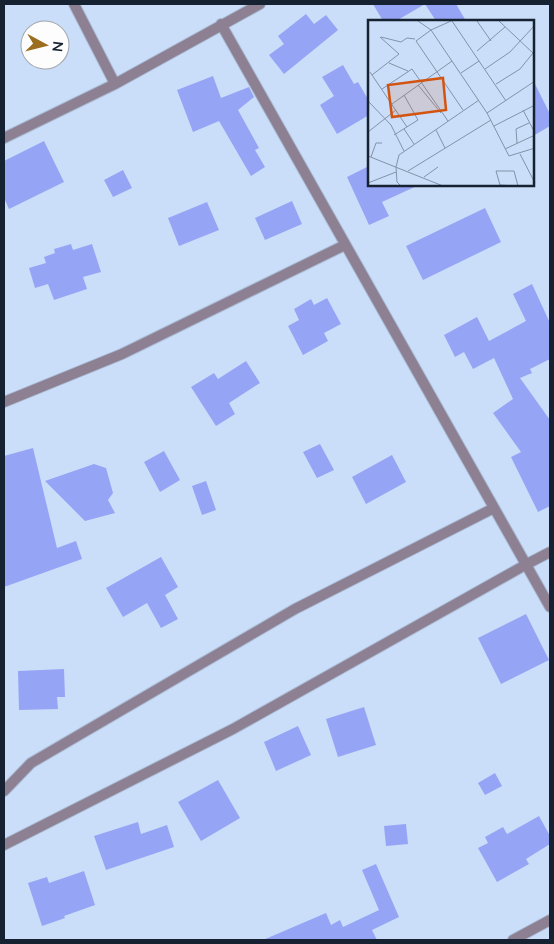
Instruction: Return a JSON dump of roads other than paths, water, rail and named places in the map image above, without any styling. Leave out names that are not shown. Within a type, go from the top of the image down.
[{"type":"street","points":[[74,4],[115,84]]},
{"type":"street","points":[[4,138],[115,84],[260,4]]},
{"type":"street","points":[[221,24],[550,607]]},
{"type":"street","points":[[4,402],[122,354],[345,244]]},
{"type":"street","points":[[4,791],[32,763],[287,614],[494,508]]},
{"type":"street","points":[[4,845],[232,729],[550,552]]},
{"type":"street","points":[[513,940],[550,920]]}]
